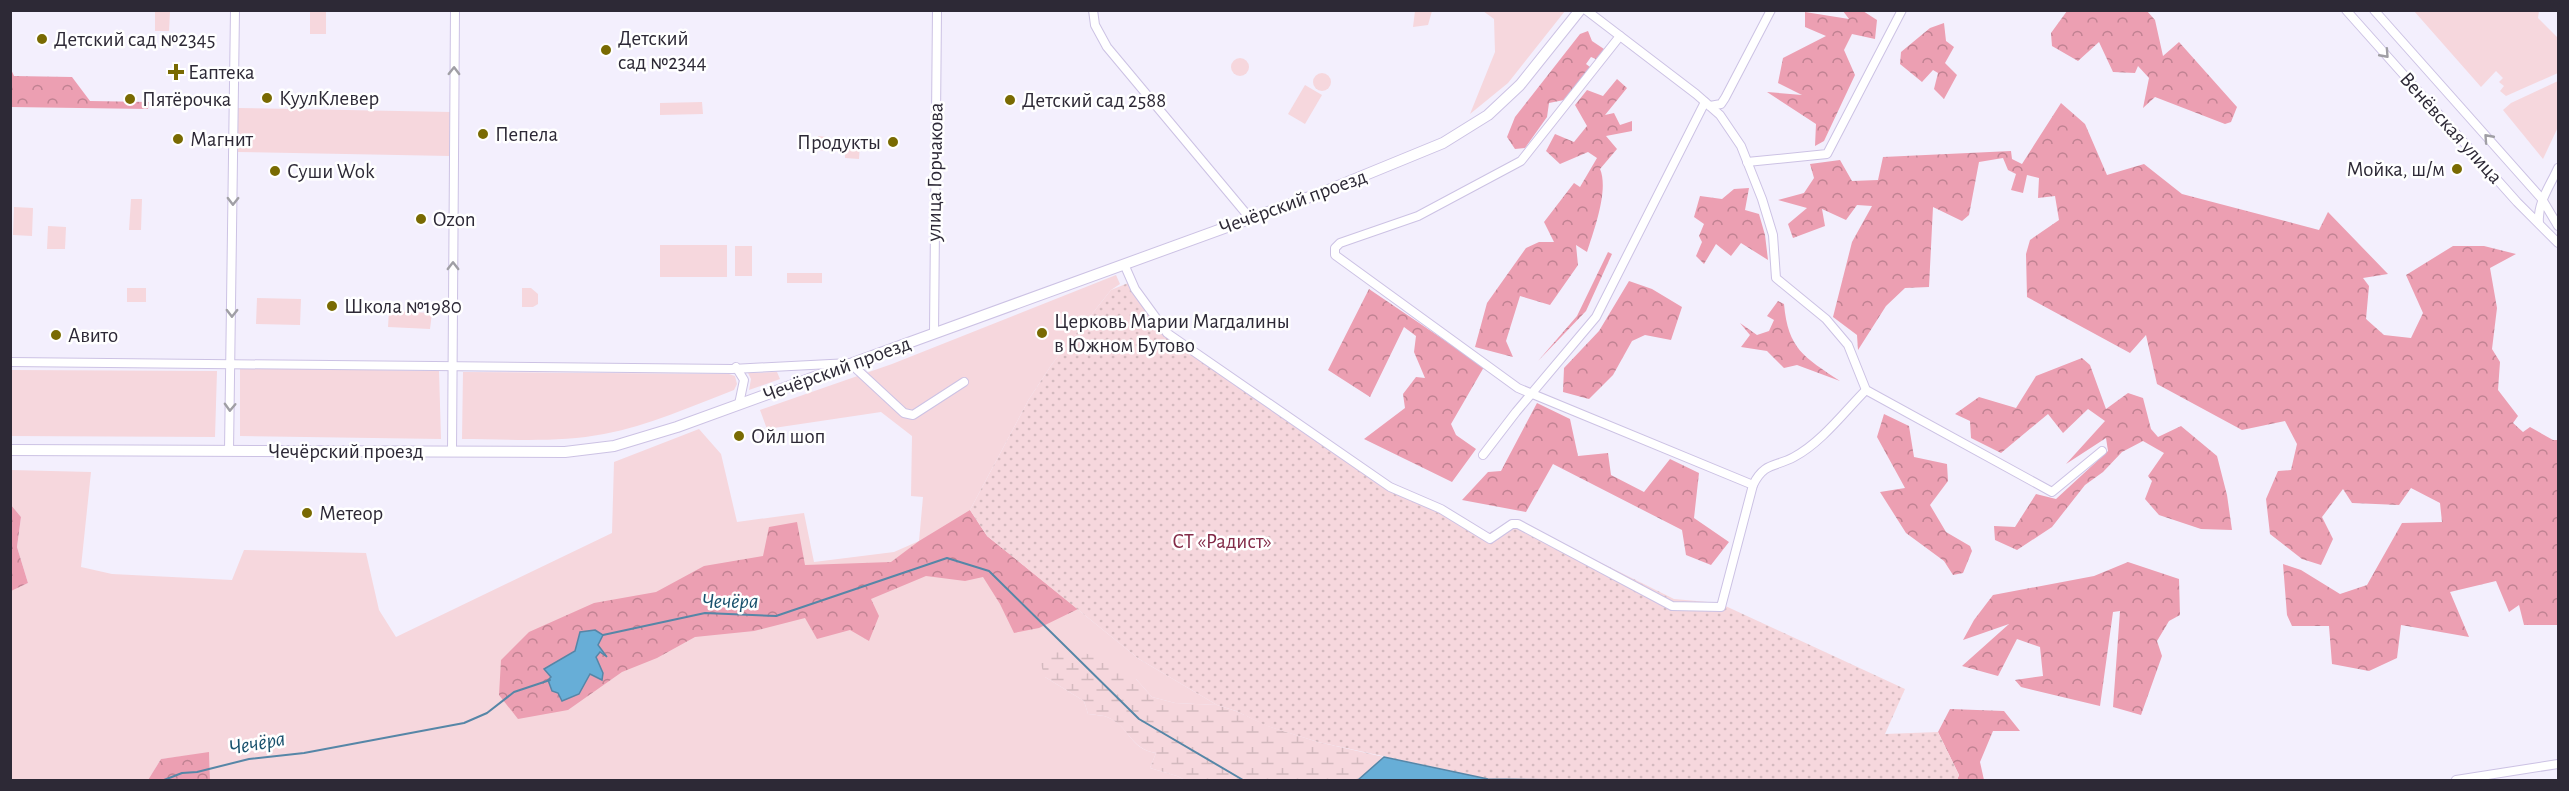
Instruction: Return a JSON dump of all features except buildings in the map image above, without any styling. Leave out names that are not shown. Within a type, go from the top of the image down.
[{"type":"main road","name":"Чечёрский проезд","points":[[10,450],[565,453],[614,447],[739,404],[1388,168],[1456,136],[1488,115],[1520,85],[1580,10]]},
{"type":"street","points":[[229,451],[235,10]]},
{"type":"street","points":[[452,452],[454,10]]},
{"type":"street","name":"улица Горчакова","points":[[934,333],[937,10]]},
{"type":"street","points":[[1093,10],[1095,25],[1107,47],[1249,217]]},
{"type":"street","points":[[1586,10],[1720,115],[1736,138],[1748,162],[1773,235],[1776,278],[1826,319],[1848,345],[1866,390],[2052,492],[2102,452]]},
{"type":"street","points":[[1708,104],[1721,104],[1771,10]]},
{"type":"street","points":[[1748,162],[1827,154],[1902,10]]},
{"type":"street","name":"Венёвская улица","points":[[2346,10],[2517,202],[2559,243]]},
{"type":"street","name":"Венёвская улица","points":[[2374,10],[2526,181],[2559,226]]},
{"type":"street","points":[[1620,36],[1521,161],[1418,216],[1340,243],[1335,248],[1335,255],[1518,388],[1753,485]]},
{"type":"street","points":[[1483,455],[1596,317],[1708,104]]},
{"type":"street","points":[[2526,181],[2532,185],[2542,185],[2556,172]]},
{"type":"street","points":[[2539,223],[2542,200],[2556,172]]},
{"type":"street","points":[[2517,202],[2532,207],[2542,200]]},
{"type":"street","points":[[1124,264],[1135,289],[1167,333],[1390,487],[1441,509],[1490,539],[1512,524],[1518,524],[1672,606],[1721,607],[1753,485],[1758,476],[1769,465],[1793,458],[1814,443],[1866,390]]},
{"type":"street","points":[[10,362],[231,363]]},
{"type":"street","name":"Чечёрский проезд","points":[[231,363],[452,367],[786,367],[850,363]]},
{"type":"street","points":[[850,363],[904,413],[909,415],[922,410],[964,382]]},
{"type":"street","points":[[736,367],[744,380],[739,404]]},
{"type":"street","points":[[2456,780],[2559,764]]},
{"type":"green space","points":[[310,11],[326,11],[326,34],[310,34]]},
{"type":"green space","points":[[1415,11],[1432,11],[1428,25],[1413,27]]},
{"type":"green space","points":[[1483,11],[1565,11],[1508,83],[1470,114],[1495,52],[1494,19]]},
{"type":"green space","points":[[1843,11],[1863,11],[1877,20],[1875,39],[1852,34],[1844,50],[1855,75],[1824,141],[1815,146],[1816,124],[1767,92],[1802,95],[1778,83],[1783,58],[1826,36],[1805,27],[1805,12],[1849,19]]},
{"type":"green space","points":[[2067,11],[2147,11],[2155,20],[2163,56],[2179,42],[2237,107],[2231,122],[2225,124],[2155,97],[2143,108],[2149,78],[2138,66],[2135,73],[2113,72],[2099,42],[2078,61],[2052,46],[2051,33]]},
{"type":"green space","points":[[2414,11],[2539,11],[2538,18],[2558,38],[2558,73],[2506,96],[2500,91],[2504,86],[2499,82],[2503,78],[2496,71],[2481,87]]},
{"type":"green space","points":[[155,12],[170,12],[169,31],[155,31]]},
{"type":"green space","points":[[1944,23],[1946,41],[1954,47],[1945,63],[1957,75],[1944,99],[1934,89],[1938,73],[1933,70],[1922,82],[1900,64],[1901,52],[1930,28]]},
{"type":"green space","points":[[1588,31],[1592,41],[1604,49],[1598,60],[1591,57],[1586,64],[1590,67],[1564,100],[1549,103],[1547,117],[1525,148],[1515,149],[1507,137],[1515,117],[1580,34]]},
{"type":"green space","points":[[1240,58],[1246,61],[1249,67],[1246,73],[1240,76],[1234,73],[1231,67],[1234,61]]},
{"type":"green space","points":[[10,67],[14,76],[72,77],[90,101],[149,102],[148,109],[11,107]]},
{"type":"green space","points":[[1322,73],[1328,76],[1331,82],[1328,88],[1322,91],[1316,88],[1313,82],[1316,76]]},
{"type":"green space","points":[[1617,79],[1627,88],[1605,115],[1614,113],[1620,125],[1632,121],[1632,131],[1606,136],[1617,149],[1600,169],[1602,199],[1587,252],[1576,245],[1578,265],[1550,305],[1520,296],[1506,341],[1513,357],[1475,347],[1487,303],[1526,248],[1539,242],[1554,242],[1544,222],[1574,183],[1580,187],[1597,158],[1588,152],[1560,164],[1546,151],[1555,134],[1574,142],[1587,126],[1575,105],[1587,90],[1603,96]]},
{"type":"green space","points":[[2558,81],[2558,127],[2543,159],[2503,110],[2511,103]]},
{"type":"green space","points":[[1305,85],[1322,95],[1305,124],[1288,114]]},
{"type":"green space","points":[[702,102],[703,114],[660,115],[660,103]]},
{"type":"green space","points":[[2061,103],[2085,124],[2107,175],[2144,164],[2182,194],[2319,230],[2328,212],[2388,274],[2363,278],[2369,286],[2366,319],[2384,335],[2411,338],[2423,313],[2406,275],[2453,246],[2484,246],[2516,254],[2490,268],[2497,308],[2492,349],[2500,362],[2498,390],[2518,416],[2513,423],[2523,432],[2530,427],[2553,440],[2558,440],[2558,625],[2524,625],[2519,605],[2509,612],[2496,581],[2450,592],[2469,637],[2401,625],[2397,658],[2369,671],[2332,664],[2329,626],[2292,626],[2287,615],[2283,564],[2301,570],[2340,594],[2367,585],[2402,523],[2442,522],[2440,503],[2411,488],[2399,505],[2352,503],[2343,489],[2322,517],[2333,539],[2321,565],[2302,559],[2270,534],[2266,499],[2278,471],[2291,470],[2297,444],[2285,421],[2242,430],[2157,384],[2146,335],[2130,353],[2027,297],[2026,254],[2030,240],[2059,220],[2055,196],[2038,198],[2039,178],[2027,175],[2023,193],[2011,190],[2016,174],[2008,170],[2003,158],[1979,162],[1969,215],[1962,221],[1933,207],[1929,287],[1905,288],[1886,306],[1858,350],[1857,335],[1833,317],[1852,242],[1872,206],[1857,205],[1846,220],[1822,209],[1825,226],[1793,238],[1788,224],[1807,208],[1778,200],[1804,193],[1814,178],[1810,164],[1840,160],[1852,181],[1878,180],[1883,157],[2011,151],[2012,159],[2022,164]]},
{"type":"green space","points":[[238,108],[451,112],[450,156],[237,152]]},
{"type":"green space","points":[[818,136],[827,137],[827,144],[860,143],[859,159],[845,158],[845,152],[817,150]]},
{"type":"green space","points":[[1749,188],[1745,210],[1759,214],[1765,235],[1768,260],[1741,243],[1731,256],[1716,244],[1704,264],[1696,256],[1702,242],[1699,236],[1704,224],[1694,217],[1700,196],[1722,199],[1734,189]]},
{"type":"green space","points":[[131,199],[142,199],[141,230],[129,230]]},
{"type":"green space","points":[[14,207],[33,208],[32,236],[13,235]]},
{"type":"green space","points":[[48,226],[66,227],[65,249],[47,249]]},
{"type":"green space","points":[[660,245],[727,245],[727,277],[660,277]]},
{"type":"green space","points":[[735,246],[752,246],[752,276],[735,276]]},
{"type":"green space","points":[[1608,252],[1612,254],[1586,311],[1538,361],[1577,316]]},
{"type":"green space","points":[[787,273],[822,273],[822,283],[787,283]]},
{"type":"green space","points":[[1116,275],[1120,284],[1111,290],[1052,364],[1029,399],[970,510],[987,536],[1139,659],[1217,705],[1175,703],[1152,697],[1136,679],[1045,677],[1084,701],[1088,714],[1105,716],[1115,721],[1140,747],[1156,753],[1150,768],[1185,780],[210,780],[209,753],[161,759],[148,780],[11,780],[10,591],[28,583],[17,547],[21,517],[11,505],[11,470],[91,472],[81,567],[112,574],[232,580],[244,550],[366,553],[379,610],[396,637],[612,533],[614,462],[699,429],[721,454],[737,522],[804,513],[814,562],[894,552],[919,541],[923,497],[911,496],[912,436],[881,412],[767,429],[760,410],[892,364]]},
{"type":"green space","name":"СТ «Радист»","points":[[1133,281],[1168,331],[1393,484],[1489,533],[1515,520],[1674,599],[1719,603],[1905,689],[1885,734],[1938,732],[1959,775],[1957,780],[1488,779],[1318,742],[1267,726],[1236,711],[1217,705],[1139,659],[987,536],[970,510],[1029,399],[1052,364],[1111,290]]},
{"type":"green space","points":[[1629,281],[1652,289],[1682,307],[1671,340],[1645,335],[1632,341],[1613,375],[1589,399],[1563,392],[1564,368],[1599,331]]},
{"type":"green space","points":[[127,288],[146,288],[146,302],[127,302]]},
{"type":"green space","points":[[522,288],[531,288],[538,294],[538,304],[533,307],[522,307]]},
{"type":"green space","points":[[1369,289],[1484,367],[1451,424],[1456,435],[1476,449],[1452,482],[1364,439],[1405,408],[1403,394],[1416,377],[1425,378],[1414,352],[1416,336],[1404,327],[1370,397],[1328,370]]},
{"type":"green space","points":[[257,298],[301,299],[300,325],[256,324]]},
{"type":"green space","points":[[1778,301],[1784,304],[1789,332],[1800,350],[1840,381],[1797,365],[1784,368],[1767,351],[1741,347],[1750,335],[1740,323],[1757,335],[1769,331],[1774,320],[1767,316]]},
{"type":"green space","points":[[389,311],[432,313],[430,329],[388,327]]},
{"type":"green space","points":[[2082,358],[2090,365],[2106,409],[2128,393],[2143,398],[2151,429],[2158,437],[2181,426],[2217,456],[2227,495],[2232,530],[2201,529],[2159,515],[2145,499],[2152,481],[2148,476],[2164,453],[2143,441],[2122,452],[2103,472],[2085,485],[2052,527],[2017,550],[1995,540],[1994,526],[2015,527],[2036,494],[2056,499],[2108,451],[2106,438],[2066,464],[2105,421],[2088,409],[2063,433],[2048,414],[2001,453],[1971,438],[1970,421],[1955,414],[1979,397],[2016,408],[2036,376]]},
{"type":"green space","points":[[240,368],[439,371],[441,439],[240,436]]},
{"type":"green space","points":[[11,370],[217,371],[215,437],[11,436]]},
{"type":"green space","points":[[463,372],[729,374],[735,376],[737,384],[734,390],[670,415],[604,434],[551,440],[462,439]]},
{"type":"green space","points":[[777,372],[780,379],[749,390],[751,379],[748,373]]},
{"type":"green space","points":[[1537,403],[1570,419],[1578,456],[1608,453],[1611,475],[1644,492],[1670,459],[1699,473],[1694,518],[1729,542],[1711,565],[1686,555],[1682,530],[1553,464],[1526,512],[1462,500],[1488,472],[1501,471]]},
{"type":"green space","points":[[1884,414],[1909,426],[1914,457],[1947,464],[1948,481],[1930,505],[1946,532],[1970,546],[1972,551],[1963,573],[1953,575],[1944,561],[1906,533],[1880,492],[1905,488],[1877,437]]},
{"type":"green space","points":[[11,505],[21,517],[17,547],[28,583],[11,591]]},
{"type":"green space","points":[[970,510],[987,536],[1078,609],[1039,628],[1014,633],[983,577],[965,581],[926,576],[871,599],[879,616],[869,641],[850,630],[817,639],[805,618],[754,631],[695,637],[657,658],[622,672],[568,710],[518,719],[499,695],[501,660],[529,632],[594,603],[656,592],[704,566],[763,556],[769,527],[797,522],[805,565],[891,562],[919,541]]},
{"type":"green space","points":[[2128,562],[2179,579],[2180,615],[2169,621],[2157,641],[2162,656],[2141,715],[2113,707],[2120,611],[2113,612],[2100,706],[2021,687],[2015,680],[2043,676],[2040,647],[2017,639],[1998,676],[1962,666],[2009,624],[1963,640],[1974,620],[1993,595],[2094,576]]},
{"type":"green space","points":[[1079,651],[1110,662],[1136,679],[1152,697],[1175,703],[1217,705],[1268,726],[1318,742],[1384,757],[1358,780],[1185,780],[1150,768],[1156,753],[1140,747],[1114,721],[1105,716],[1088,714],[1084,701],[1045,677],[1037,653]]},
{"type":"green space","points":[[1950,709],[2004,711],[2020,731],[1993,731],[1980,762],[1984,780],[1957,780],[1959,775],[1938,732]]},
{"type":"green space","points":[[209,752],[210,780],[148,780],[161,759]]},
{"type":"water","points":[[595,630],[603,635],[598,645],[607,657],[600,652],[596,657],[603,673],[602,680],[590,674],[579,694],[562,701],[558,693],[552,691],[548,680],[551,677],[544,669],[575,651],[580,632]]},
{"type":"water","points":[[1384,757],[1488,779],[1583,780],[1358,780]]},
{"type":"waterway","name":"Чечёра","points":[[603,635],[705,613],[776,616],[947,558],[989,571],[1139,719],[1243,780]]},
{"type":"waterway","name":"Чечёра","points":[[164,780],[182,773],[197,772],[249,759],[304,753],[464,723],[487,713],[514,692],[550,680]]},
{"type":"place","name":"Детский сад №2345","points":[[42,39]]},
{"type":"place","name":"Детский сад №2344","points":[[606,50]]},
{"type":"place","name":"Еаптека","points":[[176,72]]},
{"type":"place","name":"КуулКлевер","points":[[267,98]]},
{"type":"place","name":"Пятёрочка","points":[[130,99]]},
{"type":"place","name":"Детский сад 2588","points":[[1010,100]]},
{"type":"place","name":"Пепела","points":[[483,134]]},
{"type":"place","name":"Магнит","points":[[178,139]]},
{"type":"place","name":"Продукты","points":[[893,142]]},
{"type":"place","name":"Мойка, ш/м","points":[[2457,169]]},
{"type":"place","name":"Суши Wok","points":[[275,171]]},
{"type":"place","name":"Ozon","points":[[421,219]]},
{"type":"place","name":"Школа №1980","points":[[332,306]]},
{"type":"place","name":"Церковь Марии Магдалины в Южном Бутово","points":[[1042,333]]},
{"type":"place","name":"Авито","points":[[56,335]]},
{"type":"place","name":"Ойл шоп","points":[[739,436]]},
{"type":"place","name":"Метеор","points":[[307,513]]}]
